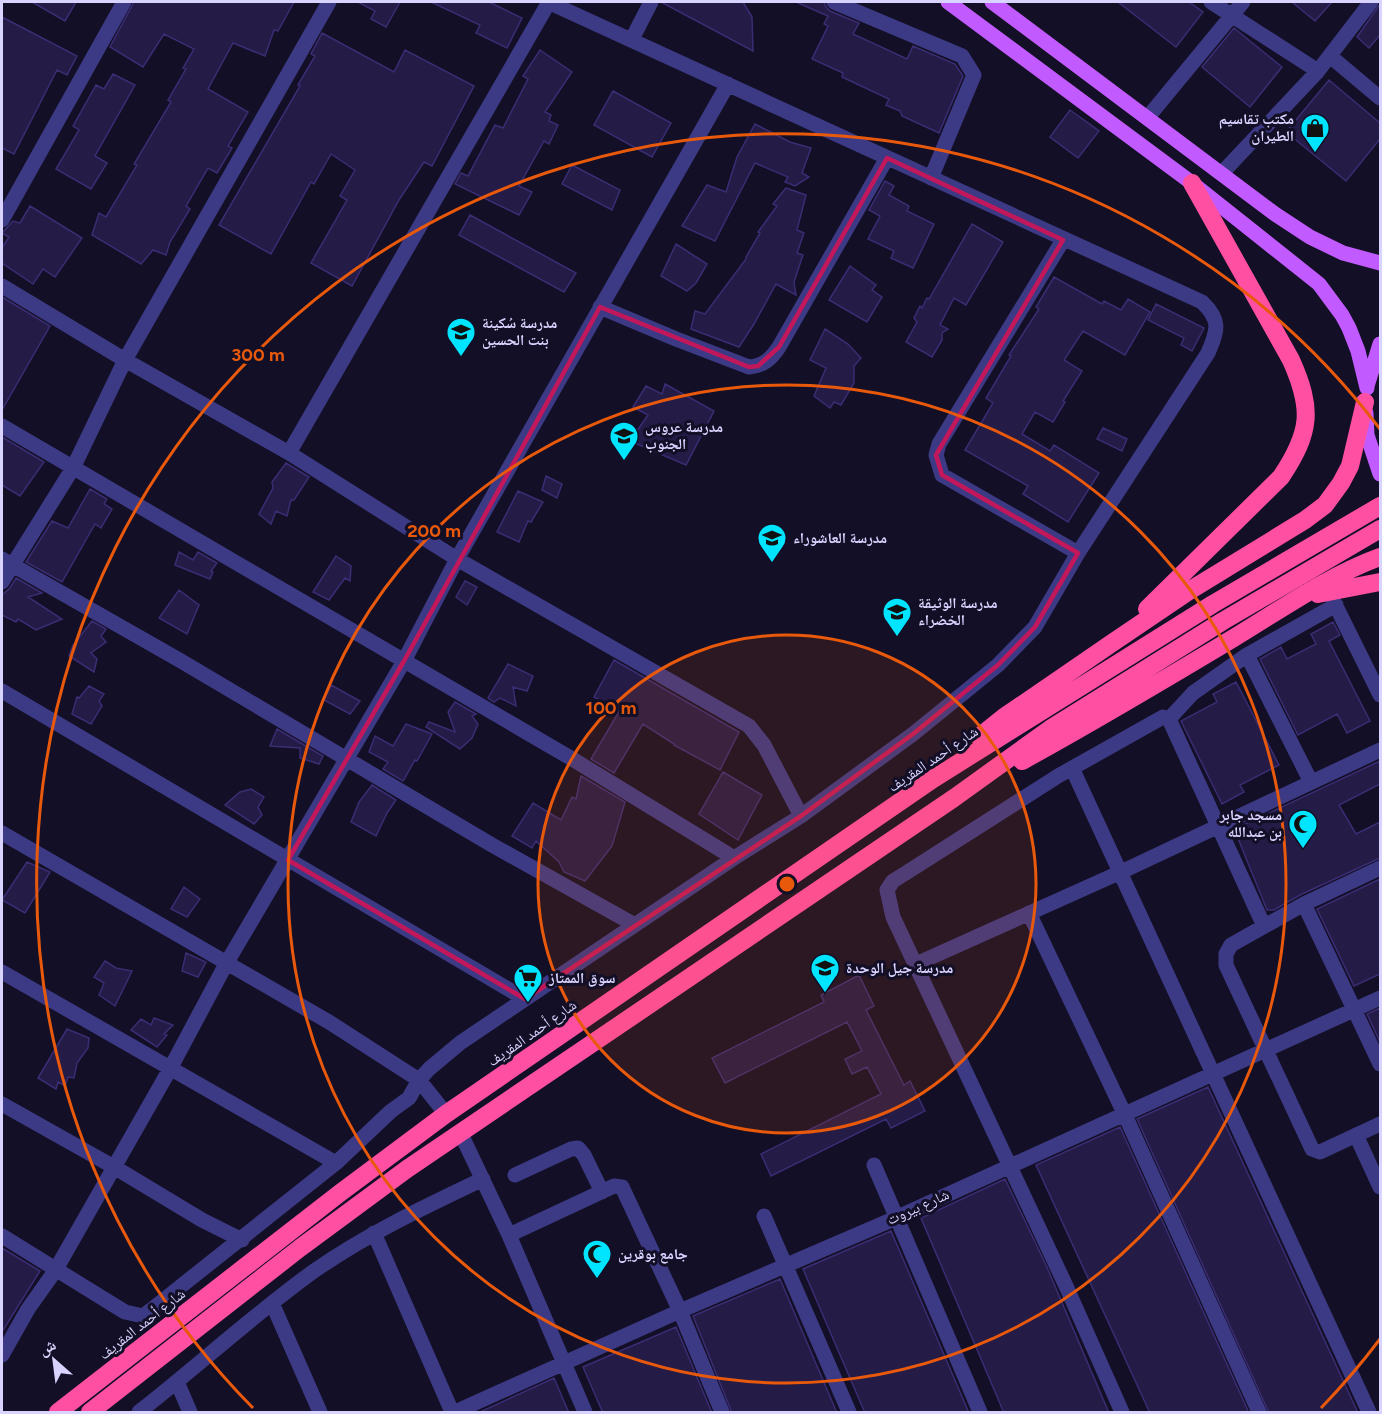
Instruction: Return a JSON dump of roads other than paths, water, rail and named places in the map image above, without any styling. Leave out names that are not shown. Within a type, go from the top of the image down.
[{"type":"highway","points":[[1115,641],[1281,477],[1296,454],[1304,432],[1307,408],[1303,386],[1192,183]]},
{"type":"highway","points":[[933,779],[1005,717],[1189,591],[1305,520],[1325,505],[1350,466],[1366,395]]},
{"type":"highway","name":"شارع أحمد المقريف","points":[[58,1413],[340,1193],[446,1114],[933,779],[1223,598],[1380,506]]},
{"type":"highway","points":[[90,1413],[300,1248],[407,1169],[954,798],[1050,729],[1224,621],[1380,529]]},
{"type":"highway","points":[[954,798],[1110,713],[1298,599],[1380,557]]},
{"type":"highway","points":[[1298,599],[1332,599],[1380,582]]},
{"type":"main road","points":[[948,2],[1192,183],[1319,284],[1342,315],[1358,351],[1366,395],[1367,435],[1380,474]]},
{"type":"main road","points":[[992,2],[1275,214],[1310,237],[1343,253],[1380,262]]},
{"type":"main road","points":[[1366,395],[1380,344]]},
{"type":"street","points":[[2,220],[124,2]]},
{"type":"street","points":[[2,582],[7,562],[73,468],[125,360],[329,2]]},
{"type":"street","points":[[2,1236],[55,1271],[125,1312],[143,1316],[242,1240],[336,1163],[391,1111],[409,1098],[419,1080],[460,1043],[734,858],[801,816],[913,734],[998,665],[1035,627],[1078,553],[1208,353],[1215,336],[1216,323],[1213,312],[1202,302],[549,2],[289,453]]},
{"type":"street","points":[[632,39],[651,2]]},
{"type":"street","points":[[834,2],[962,56],[971,68],[974,75],[931,178]]},
{"type":"street","points":[[1211,2],[1318,71]]},
{"type":"street","points":[[1148,117],[1243,2]]},
{"type":"street","points":[[1222,173],[1318,71],[1371,2]]},
{"type":"street","points":[[1330,56],[1380,98]]},
{"type":"street","points":[[2,1355],[28,1309],[55,1271],[170,1069],[225,964],[404,661],[457,559],[728,84]]},
{"type":"street","points":[[600,307],[738,363],[749,367],[758,366],[773,356],[779,347],[887,158]]},
{"type":"street","points":[[1063,240],[939,444],[936,455],[942,475],[1078,553]]},
{"type":"street","points":[[2,286],[125,360],[289,453],[457,559],[749,726],[764,745],[801,816]]},
{"type":"street","points":[[2,426],[573,760],[734,858]]},
{"type":"street","points":[[7,562],[635,925]]},
{"type":"street","points":[[1169,718],[1193,693],[1332,599],[1380,695]]},
{"type":"street","points":[[1248,655],[1311,782]]},
{"type":"street","points":[[2,691],[525,999]]},
{"type":"street","points":[[1122,1413],[893,918],[887,890],[893,881],[1072,768],[1163,717],[1169,718]]},
{"type":"street","points":[[1169,718],[1264,926]]},
{"type":"street","points":[[916,964],[1121,872],[1380,750]]},
{"type":"street","points":[[1072,768],[1369,1413]]},
{"type":"street","points":[[2,833],[225,964],[329,1022],[419,1080],[446,1114]]},
{"type":"street","points":[[1380,868],[1264,926],[1231,945],[1226,954],[1227,965],[1312,1149],[1320,1152],[1380,1124]]},
{"type":"street","points":[[1304,904],[1380,1064]]},
{"type":"street","points":[[1029,913],[1125,1115],[1259,1413]]},
{"type":"street","points":[[2,972],[336,1163]]},
{"type":"street","name":"شارع بيروت","points":[[453,1413],[680,1311],[896,1218],[1380,998]]},
{"type":"street","points":[[2,1104],[114,1167],[193,1215],[242,1240]]},
{"type":"street","points":[[461,1134],[508,1235],[585,1413]]},
{"type":"street","points":[[1356,1135],[1380,1187]]},
{"type":"street","points":[[515,1175],[571,1149],[578,1148],[584,1155],[602,1192]]},
{"type":"street","points":[[874,1165],[980,1413]]},
{"type":"street","points":[[139,1413],[272,1303],[322,1266],[374,1233],[483,1179]]},
{"type":"street","points":[[508,1235],[617,1186],[624,1191],[680,1311],[722,1413]]},
{"type":"street","points":[[764,1216],[849,1413]]},
{"type":"street","points":[[374,1233],[453,1413]]},
{"type":"street","points":[[272,1303],[320,1413]]},
{"type":"street","points":[[177,1382],[190,1413]]},
{"type":"place","name":"مكتب تقاسيم الطيران","points":[[1315,154]]},
{"type":"place","name":"مدرسة سُكينة بنت الحسين","points":[[461,358]]},
{"type":"place","name":"مدرسة عروس الجنوب","points":[[624,462]]},
{"type":"place","name":"مدرسة العاشوراء","points":[[772,564]]},
{"type":"place","name":"مدرسة الوثيقة الخضراء","points":[[897,638]]},
{"type":"place","name":"مسجد جابر بن عبدالله","points":[[1303,850]]},
{"type":"place","name":"مدرسة جيل الوحدة","points":[[825,994]]},
{"type":"place","name":"سوق الممتاز","points":[[528,1004]]},
{"type":"place","name":"جامع بوقرين","points":[[597,1280]]}]
